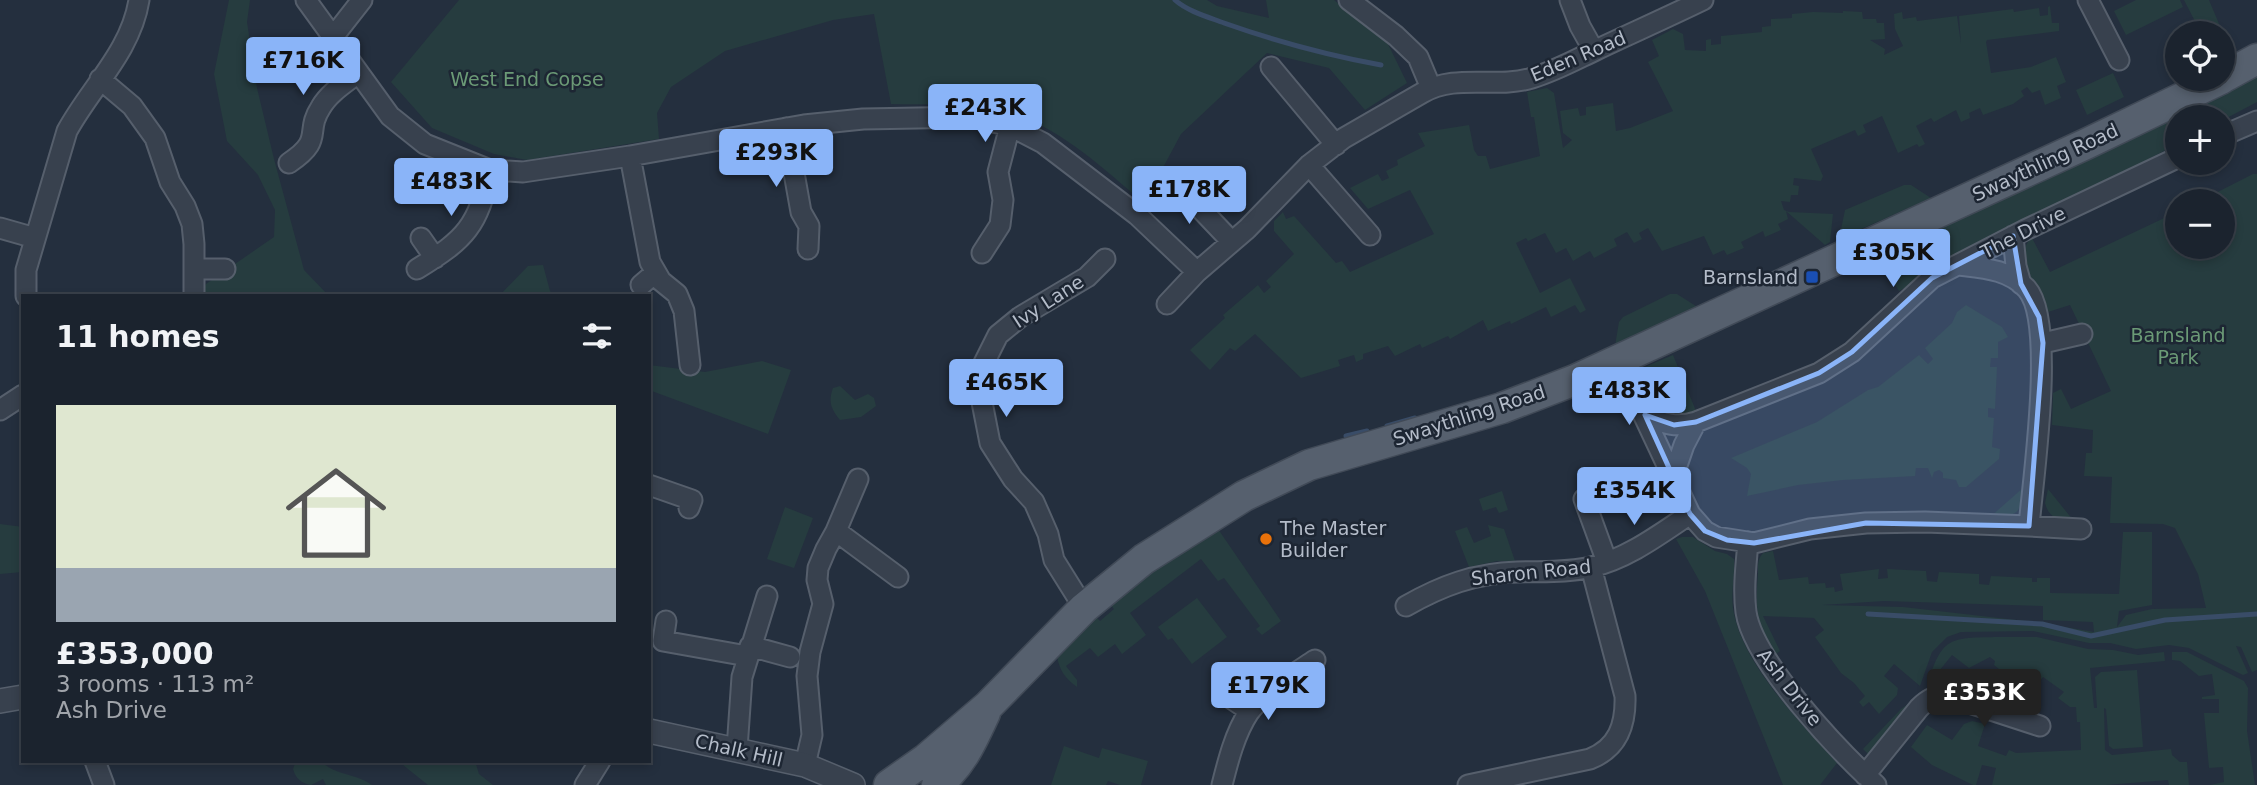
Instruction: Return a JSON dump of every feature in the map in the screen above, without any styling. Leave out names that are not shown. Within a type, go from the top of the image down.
[{"type":"main road","name":"Swaythling Road","points":[[2235,71],[2257,59]]},
{"type":"main road","name":"Swaythling Road","points":[[889,785],[939,777],[988,706],[1084,608],[1144,559],[1244,495],[1309,465],[1502,408],[1575,380],[2196,91]]},
{"type":"street","points":[[26,294],[26,270],[66,131],[123,46],[132,28],[139,0]]},
{"type":"street","points":[[306,0],[390,116],[425,144],[490,170],[523,172],[786,128],[863,119],[973,117],[1010,126],[1043,143],[1137,215],[1197,272]]},
{"type":"street","points":[[333,37],[362,0]]},
{"type":"street","points":[[1349,0],[1396,36],[1418,57],[1431,88]]},
{"type":"street","points":[[1570,0],[1594,51]]},
{"type":"street","name":"Eden Road","points":[[1167,304],[1309,166],[1336,145],[1431,88],[1460,82],[1529,79],[1556,70],[1703,0]]},
{"type":"street","points":[[2088,0],[2119,60]]},
{"type":"street","points":[[1271,67],[1336,145]]},
{"type":"street","points":[[289,163],[304,153],[314,139],[315,122],[323,104],[358,73]]},
{"type":"street","points":[[100,79],[132,106],[155,138],[170,182],[185,206],[192,224],[194,294]]},
{"type":"street","points":[[2235,130],[2257,121]]},
{"type":"street","points":[[982,253],[999,229],[1003,200],[998,172],[1010,126]]},
{"type":"street","points":[[786,128],[801,212],[809,226],[808,249]]},
{"type":"street","points":[[630,156],[650,262],[648,279],[677,294],[684,311],[690,365]]},
{"type":"street","name":"The Drive","points":[[1645,415],[1662,424],[1686,425],[1819,373],[1852,352],[1933,278],[2013,236],[2165,164]]},
{"type":"street","points":[[1309,166],[1370,236]]},
{"type":"street","points":[[417,269],[460,239],[473,222],[483,204],[490,170]]},
{"type":"street","points":[[1176,183],[1232,242]]},
{"type":"street","points":[[0,228],[36,237]]},
{"type":"street","points":[[2013,236],[2016,267],[2021,284]]},
{"type":"street","points":[[422,238],[435,258]]},
{"type":"street","name":"Ivy Lane","points":[[1084,608],[1054,560],[1048,534],[1034,502],[1013,479],[990,443],[980,392],[981,369],[998,335],[1020,317],[1087,276],[1105,259]]},
{"type":"street","points":[[1958,265],[2010,275],[2029,290],[2039,317],[2043,343],[2029,526]]},
{"type":"street","points":[[195,269],[225,269]]},
{"type":"street","points":[[2043,343],[2082,334]]},
{"type":"street","points":[[1618,361],[1690,514],[1705,531],[1716,537],[1748,542],[1810,529],[1866,523],[1925,522],[2081,529]]},
{"type":"street","points":[[0,410],[21,396]]},
{"type":"street","points":[[1674,477],[1684,445],[1696,422]]},
{"type":"street","points":[[805,765],[812,735],[807,676],[810,652],[823,604],[817,580],[818,568],[858,479]]},
{"type":"street","points":[[651,486],[692,501]]},
{"type":"street","points":[[1468,785],[1589,760],[1606,750],[1621,733],[1625,716],[1625,696],[1584,499]]},
{"type":"street","name":"Sharon Road","points":[[1406,606],[1446,585],[1472,577],[1492,573],[1548,573],[1599,565],[1638,547],[1690,514]]},
{"type":"street","points":[[836,531],[898,577]]},
{"type":"street","name":"Ash Drive","points":[[1748,542],[1746,611],[1757,644],[1770,665],[1811,716],[1871,780],[1927,699],[1935,696],[1945,695],[2040,726]]},
{"type":"street","points":[[737,749],[742,677],[767,596]]},
{"type":"street","points":[[666,621],[663,640],[790,656]]},
{"type":"street","points":[[1222,785],[1230,753],[1250,712],[1282,682],[1315,660]]},
{"type":"street","points":[[0,701],[21,697]]},
{"type":"street","points":[[1229,697],[1250,712]]},
{"type":"street","name":"Chalk Hill","points":[[651,731],[805,765],[829,780],[839,777],[853,785]]},
{"type":"street","points":[[96,763],[104,785]]},
{"type":"street","points":[[585,785],[599,763]]},
{"type":"highlighted area","points":[[2013,236],[2021,284],[2039,317],[2043,343],[2029,526],[1866,523],[1754,543],[1727,540],[1705,531],[1690,514],[1645,415],[1674,425],[1696,422],[1819,373],[1852,352],[1932,278]]},
{"type":"green space","points":[[229,0],[250,0],[247,22],[257,88],[274,159],[304,270],[327,294],[198,294],[206,284],[274,237],[275,210],[258,175],[227,141],[214,74]]},
{"type":"green space","name":"West End Copse","points":[[459,0],[1207,0],[1217,6],[1269,18],[1266,0],[1334,0],[1388,44],[1407,83],[1365,110],[1329,68],[1267,53],[1181,134],[1144,203],[1088,156],[1026,118],[1003,110],[978,106],[891,104],[874,14],[833,20],[725,51],[671,87],[657,113],[659,139],[527,160],[494,154],[432,128],[391,82]]},
{"type":"green space","points":[[2136,0],[2180,0],[2183,7],[2126,35],[2114,11]]},
{"type":"green space","points":[[2184,0],[2209,0],[2218,21],[2195,21]]},
{"type":"green space","points":[[2050,6],[2052,23],[2059,23],[2059,31],[1986,42],[1991,73],[2031,67],[2056,57],[2066,82],[2057,86],[2061,98],[2045,105],[2040,90],[2032,93],[2027,87],[2021,91],[2024,96],[2013,104],[1983,115],[1980,108],[1969,113],[1970,118],[1961,122],[1956,110],[1934,122],[1931,118],[1916,126],[1925,144],[1919,147],[1917,144],[1898,153],[1882,116],[1863,125],[1866,132],[1858,136],[1855,130],[1811,149],[1823,176],[1821,181],[1794,178],[1793,185],[1799,186],[1798,195],[1791,195],[1790,202],[1781,201],[1784,210],[1789,212],[1833,214],[1830,242],[1825,245],[1786,211],[1788,219],[1778,224],[1781,230],[1765,237],[1763,231],[1741,242],[1744,248],[1727,255],[1724,250],[1713,255],[1704,236],[1662,251],[1648,228],[1639,233],[1642,239],[1634,243],[1627,232],[1614,239],[1617,246],[1594,258],[1590,251],[1573,261],[1566,248],[1556,253],[1545,233],[1516,243],[1540,293],[1570,278],[1586,310],[1580,313],[1575,305],[1551,317],[1546,307],[1511,324],[1510,321],[1488,331],[1483,320],[1450,339],[1448,336],[1422,348],[1420,344],[1395,356],[1388,346],[1363,354],[1363,359],[1356,362],[1354,355],[1338,360],[1340,366],[1301,378],[1255,334],[1235,351],[1230,348],[1210,370],[1190,350],[1225,318],[1223,315],[1258,285],[1264,293],[1271,287],[1266,281],[1294,254],[1274,231],[1274,221],[1283,212],[1286,219],[1294,216],[1336,263],[1342,261],[1350,272],[1434,234],[1410,190],[1368,209],[1350,188],[1378,174],[1382,181],[1389,178],[1386,171],[1398,165],[1397,160],[1425,146],[1418,133],[1469,125],[1474,150],[1478,156],[1486,156],[1490,169],[1540,156],[1527,92],[1547,88],[1554,93],[1563,148],[1572,140],[1563,133],[1560,111],[1578,108],[1580,116],[1586,115],[1586,107],[1613,103],[1616,131],[1673,111],[1648,62],[1659,56],[1652,40],[1673,29],[1683,34],[1685,50],[1706,51],[1706,40],[1711,39],[1711,45],[1721,44],[1721,36],[1762,32],[1762,27],[1771,26],[1771,19],[1792,18],[1792,14],[1813,12],[1862,12],[1863,19],[1876,19],[1877,23],[1884,23],[1885,39],[1870,40],[1885,49],[1884,55],[1903,46],[1895,29],[1894,14],[1902,12],[1903,19],[1916,17],[1917,21],[1957,16],[1961,44],[1959,16],[2039,8],[2040,16],[2048,15]]},
{"type":"green space","points":[[2113,73],[2124,97],[2087,115],[2076,90]]},
{"type":"green space","points":[[2257,76],[2257,102],[2235,114],[2235,105],[2198,105],[2226,91],[2235,91],[2235,87]]},
{"type":"green space","points":[[2165,121],[2165,150],[1899,291],[1877,256]]},
{"type":"green space","name":"Barnsland Park","points":[[2257,174],[2257,670],[2252,672],[2241,647],[2236,646],[2248,673],[2243,675],[2189,648],[2169,645],[2136,649],[2110,643],[2089,643],[2033,631],[1961,632],[1947,637],[1932,652],[1920,686],[1894,664],[1884,676],[1898,688],[1897,695],[1879,714],[1869,702],[1863,707],[1859,702],[1865,696],[1841,673],[1815,637],[1824,630],[1814,618],[1763,616],[1780,651],[1776,654],[1764,634],[1758,616],[1759,561],[1763,553],[1773,551],[1779,580],[1808,577],[1809,584],[1825,583],[1826,588],[1834,587],[1835,592],[1843,590],[1840,574],[1879,569],[1878,579],[1888,578],[1887,569],[1926,571],[1927,581],[1937,582],[1939,572],[1979,574],[1979,584],[1989,585],[1991,576],[2032,578],[2032,582],[2037,582],[2037,578],[2050,578],[2050,593],[2119,594],[2123,532],[2152,532],[2152,605],[2119,611],[2117,627],[2126,615],[2152,609],[2206,608],[2198,574],[2175,528],[2163,524],[2110,523],[2112,477],[2084,476],[2086,453],[2092,453],[2093,430],[2052,425],[2053,393],[2061,389],[2071,409],[2111,391],[2070,305],[2048,312],[2026,263],[2027,244],[2032,238],[2050,272],[2165,218],[2165,259],[2235,259],[2235,189],[2224,189]],"holes":[[[1884,601],[2043,606],[2043,620],[2093,622],[2094,632],[2042,623],[1903,607],[1822,605]]]},
{"type":"green space","points":[[1904,185],[1911,185],[1931,198],[1839,239],[1845,210]]},
{"type":"green space","points":[[543,265],[552,294],[501,294],[528,266]]},
{"type":"green space","points":[[1670,294],[1677,294],[1699,308],[1615,346],[1619,322],[1623,317]]},
{"type":"green space","points":[[1966,305],[2002,327],[2008,337],[1998,342],[1998,358],[1991,358],[1990,367],[1997,367],[1995,409],[1988,408],[1988,417],[1994,418],[1992,447],[2000,449],[1999,459],[1966,487],[1959,487],[1956,480],[1943,478],[1943,473],[1939,470],[1934,472],[1932,478],[1928,468],[1916,468],[1915,476],[1798,485],[1747,496],[1751,474],[1747,468],[1731,458],[1817,422],[1868,390],[1878,387],[1919,355],[1928,364],[1933,359],[1925,348],[1952,323],[1957,312]]},
{"type":"green space","points":[[1673,355],[1696,411],[1674,414],[1662,411],[1652,402],[1644,388],[1645,367]]},
{"type":"green space","points":[[762,361],[791,370],[768,434],[651,391],[651,365],[705,372]]},
{"type":"green space","points":[[840,386],[855,400],[868,394],[874,398],[876,406],[861,417],[840,420],[833,409],[831,393],[833,388]]},
{"type":"green space","points":[[2024,487],[2016,512],[1990,517]]},
{"type":"green space","points":[[2048,489],[2073,520],[2059,519],[2049,512],[2045,503]]},
{"type":"green space","points":[[1502,491],[1508,510],[1499,513],[1496,507],[1483,511],[1479,499]]},
{"type":"green space","points":[[785,507],[813,518],[794,568],[767,559]]},
{"type":"green space","points":[[0,524],[21,527],[21,572],[0,574]]},
{"type":"green space","points":[[1488,525],[1504,529],[1515,561],[1497,561],[1469,567],[1455,531],[1467,527],[1474,543],[1491,536]]},
{"type":"green space","points":[[1218,529],[1281,621],[1262,635],[1256,629],[1260,626],[1224,578],[1218,581],[1201,559],[1130,613],[1146,635],[1122,654],[1115,644],[1098,657],[1090,648],[1066,666],[1077,680],[1077,687],[1069,680],[1061,670],[1057,657],[1096,617],[1100,621],[1114,609],[1110,604]]},
{"type":"green space","points":[[1693,537],[1734,559],[1733,608],[1747,649],[1774,691],[1837,763],[1820,785],[1783,785],[1705,591],[1676,539]]},
{"type":"green space","points":[[1197,598],[1227,637],[1192,664],[1172,638],[1168,640],[1158,627]]},
{"type":"green space","points":[[2037,637],[2088,649],[2138,655],[2164,652],[2165,661],[2090,668],[2094,708],[2097,708],[2095,677],[2101,672],[2137,670],[2143,747],[2113,749],[2109,746],[2104,708],[2105,750],[2112,755],[2171,749],[2172,755],[2180,762],[2187,762],[2189,785],[2169,785],[2168,780],[2106,785],[1992,785],[1996,768],[1982,765],[1976,785],[1973,785],[1932,765],[1911,747],[1927,725],[1952,740],[1964,724],[1972,721],[1985,724],[1978,746],[2006,756],[2009,750],[2016,753],[2081,750],[2080,722],[2077,722],[2076,707],[2070,707],[2058,698],[2064,692],[2043,677],[2034,688],[2025,690],[1994,665],[1995,661],[1990,657],[1969,668],[1952,655],[1927,686],[1938,657],[1950,643],[1969,638]]},
{"type":"green space","points":[[2172,652],[2187,652],[2244,681],[2248,688],[2247,731],[2255,785],[2210,785],[2224,782],[2223,767],[2209,768],[2204,713],[2219,713],[2219,699],[2202,697],[2215,695],[2212,674],[2199,676],[2180,661],[2172,660]]},
{"type":"green space","points":[[1912,701],[1914,703],[1870,756],[1863,749]]},
{"type":"green space","points":[[1064,746],[1099,758],[1102,748],[1148,761],[1141,785],[1120,785],[1108,781],[1106,785],[1051,785]]},
{"type":"green space","points":[[295,763],[323,763],[372,785],[326,785],[323,779],[311,785],[299,780],[293,769]]},
{"type":"green space","points":[[400,763],[476,763],[479,774],[493,785],[428,785]]},
{"type":"waterway","points":[[1175,0],[1198,13],[1262,36],[1381,65]]},
{"type":"waterway","points":[[1387,426],[1415,418]]},
{"type":"waterway","points":[[1346,436],[1367,431]]},
{"type":"waterway","points":[[1868,614],[2042,624],[2091,636],[2165,620],[2257,614]]},
{"type":"place","name":"Barnsland","points":[[1812,277]]},
{"type":"place","name":"The Master Builder","points":[[1266,539]]}]
